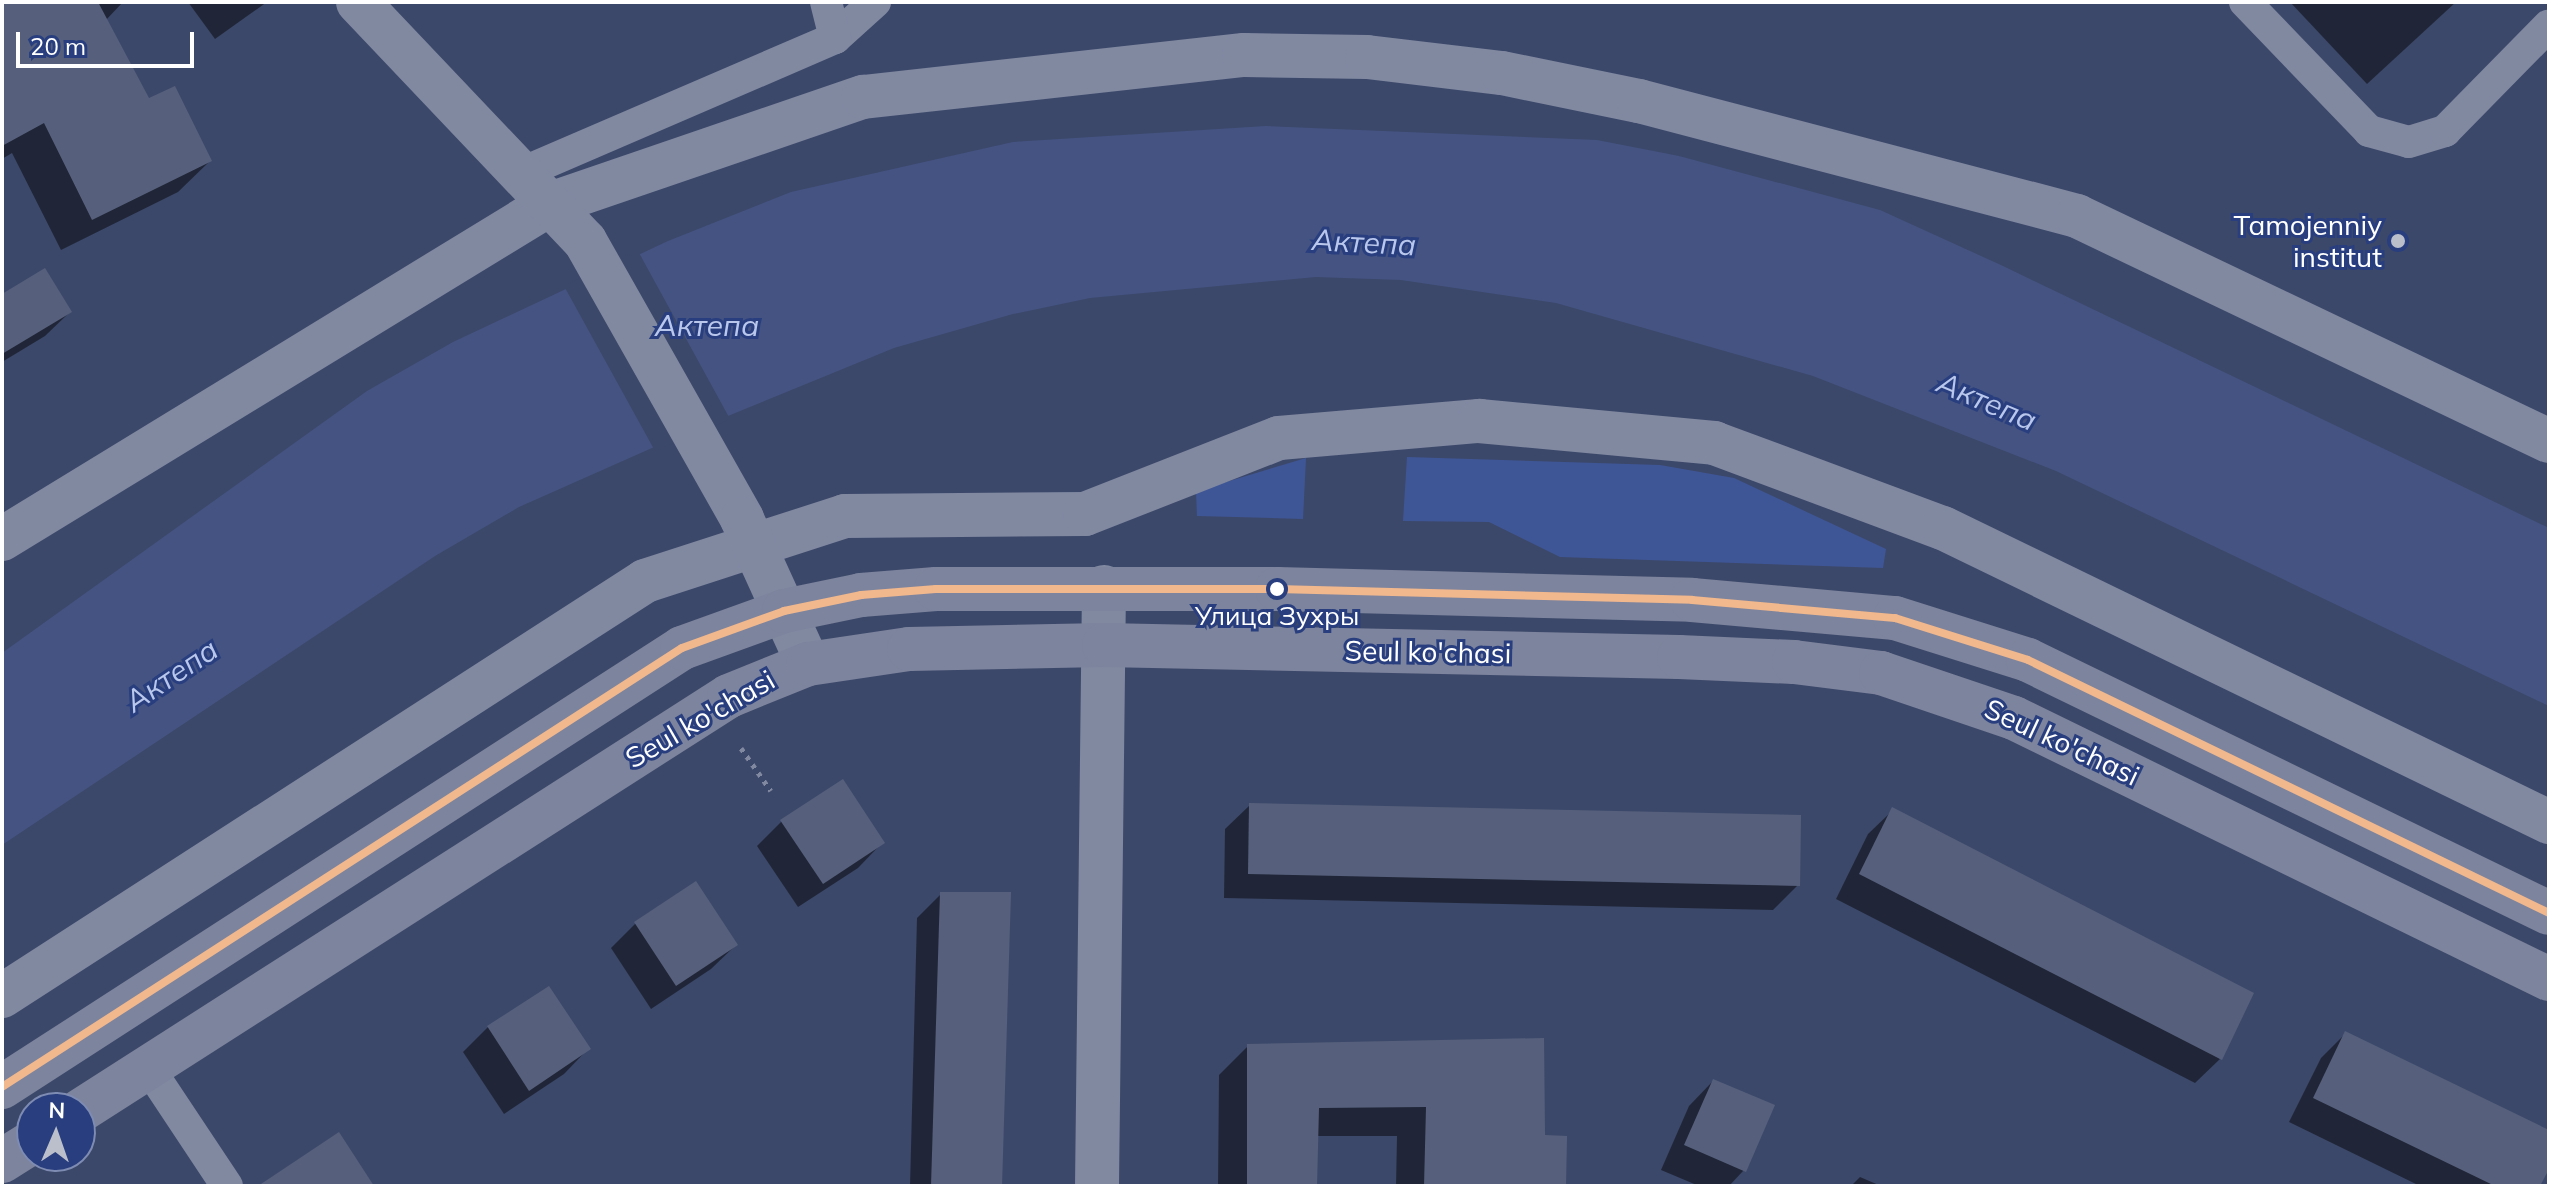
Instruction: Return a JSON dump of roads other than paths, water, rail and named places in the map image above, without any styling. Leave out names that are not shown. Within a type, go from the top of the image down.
[{"type":"main road","name":"Seul ko'chasi","points":[[2,1087],[624,682],[710,635],[784,611],[898,592],[1104,587],[1748,602],[1923,624],[2041,666],[2549,913]]},
{"type":"main road","name":"Seul ko'chasi","points":[[96,1101],[702,711],[762,680],[808,664],[909,649],[1104,645],[1737,659],[1881,673],[1962,696],[2028,724],[2549,979]]},
{"type":"street","points":[[358,2],[585,241],[747,531],[808,664]]},
{"type":"street","points":[[2,539],[537,188],[863,97],[1244,55],[1367,57],[1502,73],[1639,101],[2077,216],[2549,441]]},
{"type":"street","points":[[2,996],[645,581],[747,531],[845,516],[1085,514],[1279,438],[1479,421],[1714,443],[1943,528],[2549,822]]},
{"type":"street","points":[[1097,1186],[1104,587]]},
{"type":"lane","points":[[826,2],[835,38]]},
{"type":"lane","points":[[537,188],[835,38],[875,2]]},
{"type":"lane","points":[[2245,2],[2369,131],[2409,142],[2445,131],[2546,35]]},
{"type":"lane","points":[[148,1067],[227,1186]]},
{"type":"water","name":"Актепа","points":[[1266,126],[1597,140],[1679,156],[1880,210],[2549,528],[2549,706],[2056,471],[1813,376],[1556,303],[1401,280],[1316,277],[1090,298],[1013,314],[894,348],[679,436],[519,507],[435,556],[2,845],[2,653],[367,391],[453,342],[668,241],[791,192],[1013,142]]},
{"type":"place","name":"Tamojenniy institut","points":[[2398,241]]},
{"type":"place","name":"Улица Зухры","points":[[1277,589]]}]
